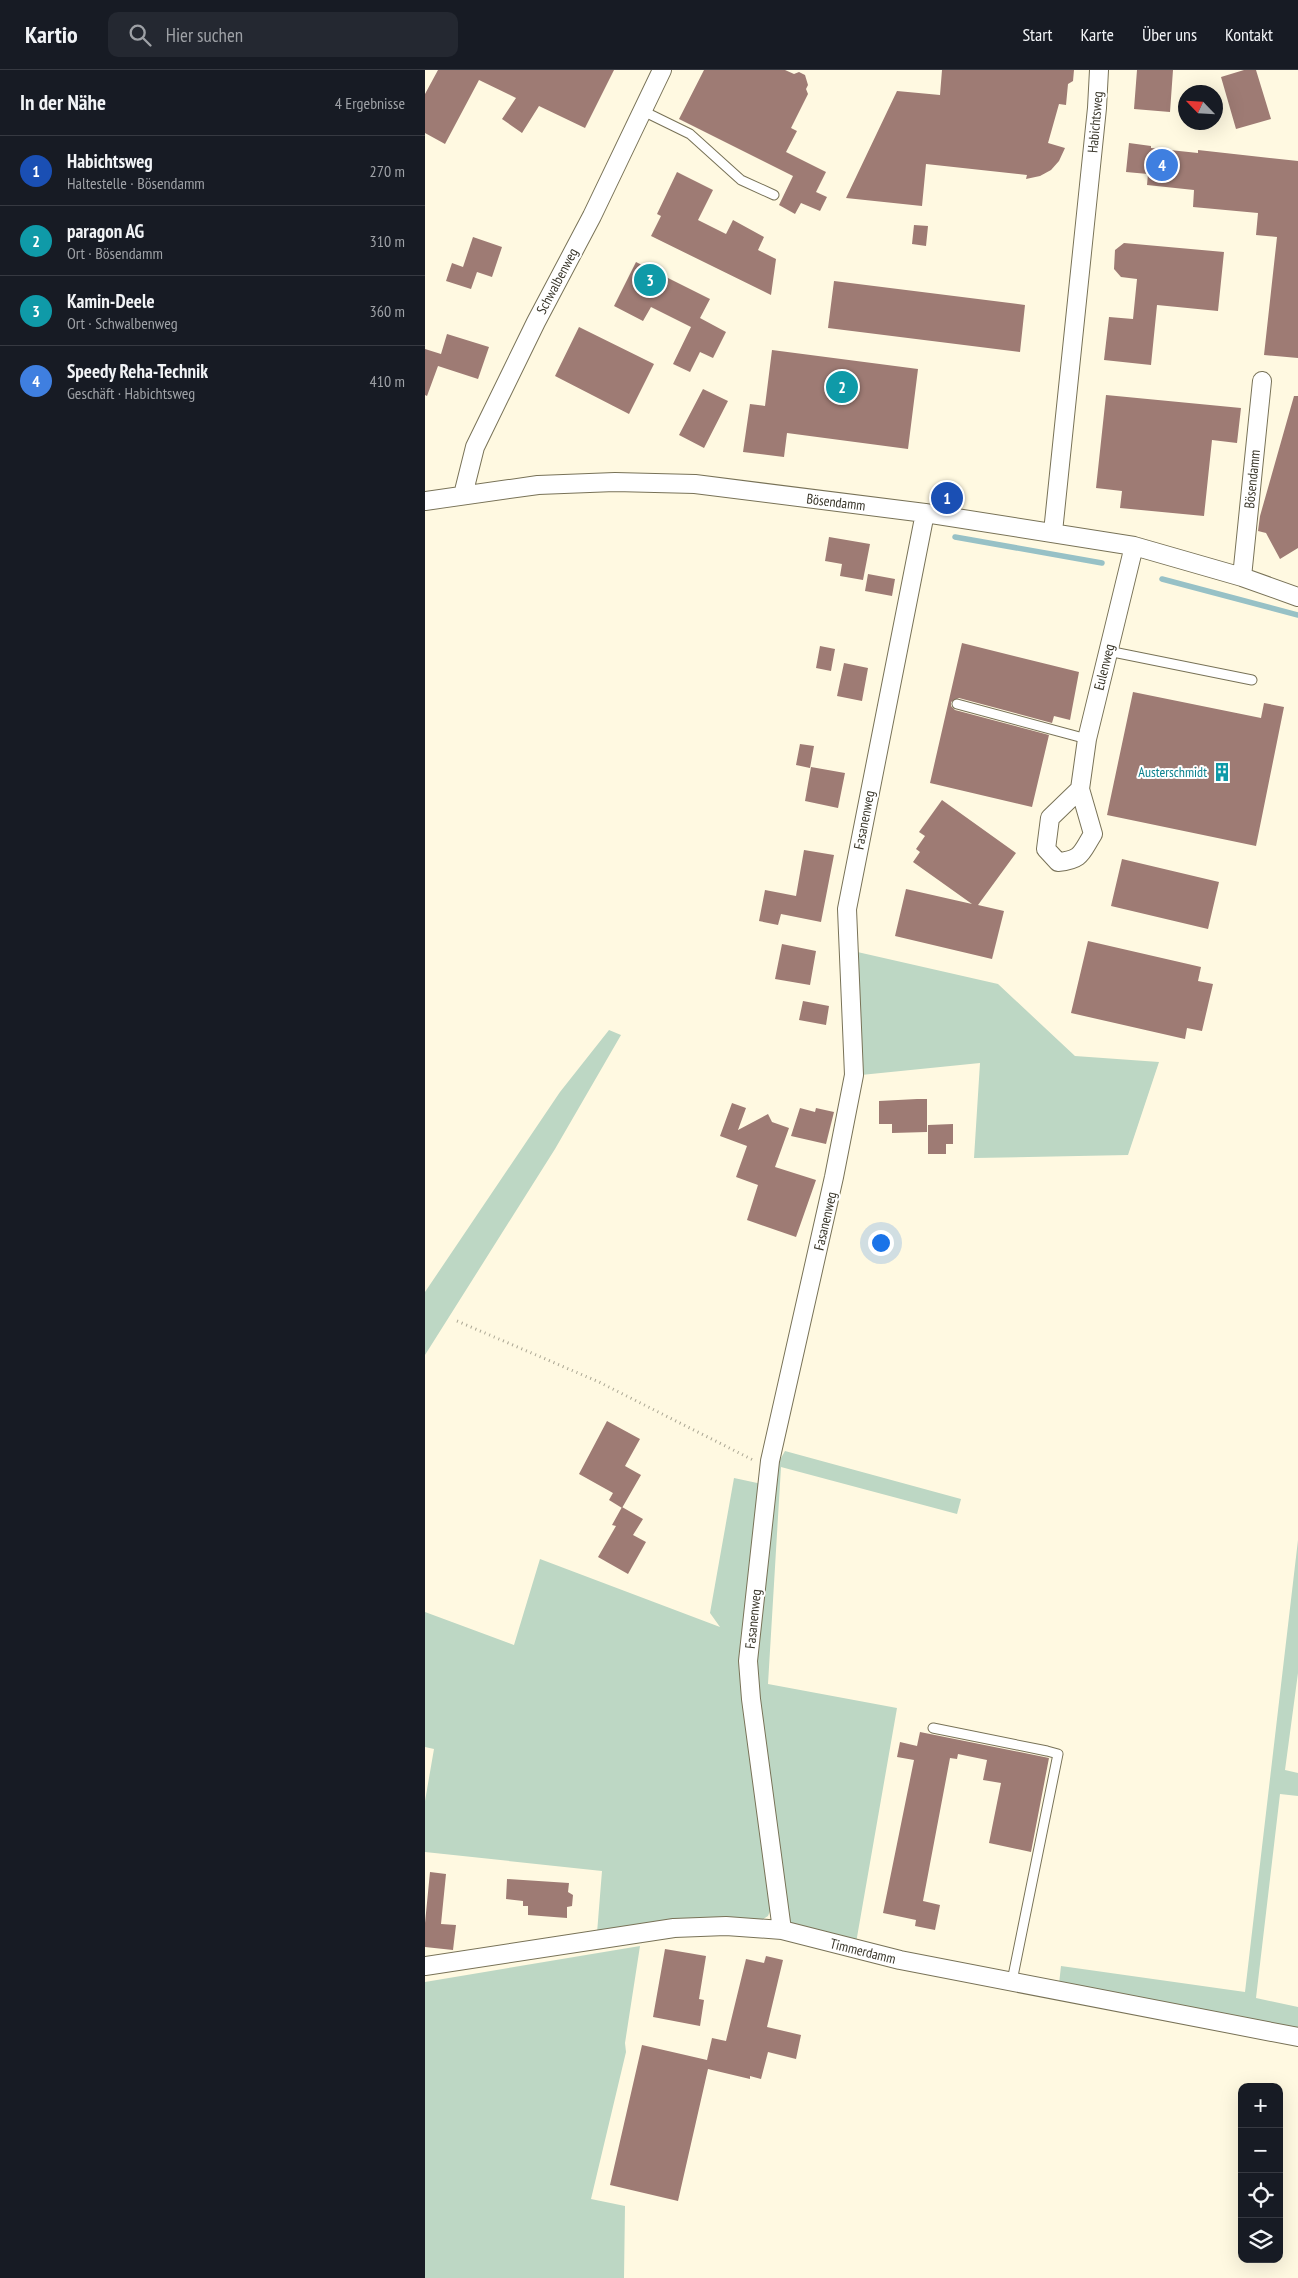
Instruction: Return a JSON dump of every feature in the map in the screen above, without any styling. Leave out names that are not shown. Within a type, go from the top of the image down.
[{"type":"street","name":"Schwalbenweg","points":[[463,495],[475,447],[662,70]]},
{"type":"street","name":"Habichtsweg","points":[[1053,532],[1097,108],[1099,70]]},
{"type":"street","name":"Bösendamm","points":[[1242,578],[1262,382]]},
{"type":"street","name":"Bösendamm","points":[[425,501],[538,485],[615,482],[686,484],[925,513],[1134,546],[1242,578],[1298,598]]},
{"type":"street","name":"Fasanenweg","points":[[782,1930],[751,1699],[748,1661],[770,1466],[835,1176],[854,1075],[847,909],[925,513]]},
{"type":"street","name":"Eulenweg","points":[[1079,789],[1087,739],[1134,546]]},
{"type":"street","name":"Timmerdamm","points":[[425,1966],[674,1928],[725,1926],[782,1930],[900,1960],[1298,2037]]},
{"type":"lane","points":[[643,111],[690,134],[741,180],[774,195]]},
{"type":"lane","points":[[1108,650],[1252,680]]},
{"type":"lane","points":[[957,704],[1087,739]]},
{"type":"lane","points":[[933,1728],[1057,1754],[1012,1982]]},
{"type":"path","points":[[457,1321],[599,1382],[761,1464],[770,1466]]},
{"type":"green space","points":[[853,951],[998,984],[1075,1056],[1159,1062],[1128,1155],[974,1158],[980,1063],[861,1075]]},
{"type":"green space","points":[[609,1030],[621,1035],[555,1149],[425,1355],[425,1292],[560,1092]]},
{"type":"green space","points":[[785,1451],[961,1499],[957,1514],[781,1467],[768,1684],[897,1708],[856,1943],[787,1925],[752,1661],[777,1465]]},
{"type":"green space","points":[[734,1478],[762,1484],[742,1662],[772,1906],[768,1916],[760,1921],[706,1917],[675,1920],[597,1933],[602,1871],[425,1852],[425,1801],[434,1749],[425,1747],[425,1612],[514,1645],[540,1559],[720,1627],[710,1613]]},
{"type":"green space","points":[[1298,1540],[1298,1673],[1285,1770],[1298,1773],[1298,1796],[1280,1794],[1256,1998],[1298,2007],[1298,2032],[1059,1984],[1061,1966],[1245,1992]]},
{"type":"green space","points":[[640,1946],[625,2043],[626,2052],[591,2199],[625,2206],[624,2278],[425,2278],[425,1982]]},
{"type":"building","points":[[438,70],[614,70],[585,128],[539,106],[522,133],[502,119],[516,98],[479,80],[445,144],[425,133],[425,94]]},
{"type":"building","points":[[704,70],[785,70],[794,74],[799,72],[805,75],[808,94],[791,128],[797,131],[786,152],[826,172],[816,192],[827,197],[820,211],[801,203],[795,214],[779,205],[793,176],[679,119]]},
{"type":"building","points":[[942,70],[1074,70],[1073,81],[1068,84],[1066,105],[1059,104],[1048,143],[1065,148],[1059,161],[1051,170],[1040,176],[1026,179],[1027,175],[926,164],[922,206],[846,198],[897,91],[940,95]]},
{"type":"building","points":[[1137,70],[1173,70],[1170,112],[1134,109]]},
{"type":"building","points":[[1244,70],[1256,70],[1271,119],[1236,129],[1221,77]]},
{"type":"building","points":[[1129,143],[1151,146],[1151,148],[1198,153],[1198,150],[1298,161],[1298,358],[1264,355],[1277,237],[1256,235],[1258,213],[1193,207],[1194,190],[1147,185],[1148,174],[1126,172]]},
{"type":"building","points":[[677,172],[713,190],[698,220],[726,234],[733,220],[764,237],[758,250],[776,259],[771,295],[651,236],[661,216],[657,214]]},
{"type":"building","points":[[914,225],[928,226],[926,246],[912,244]]},
{"type":"building","points":[[473,237],[502,247],[492,277],[477,272],[471,289],[446,281],[452,263],[463,267]]},
{"type":"building","points":[[1124,243],[1224,252],[1218,311],[1157,305],[1151,365],[1104,360],[1109,317],[1133,319],[1137,279],[1121,277],[1114,269],[1115,250]]},
{"type":"building","points":[[636,262],[710,299],[700,318],[726,332],[713,358],[700,352],[690,372],[673,364],[691,327],[651,307],[643,321],[614,306]]},
{"type":"building","points":[[834,281],[1025,305],[1020,352],[828,328]]},
{"type":"building","points":[[579,327],[654,364],[629,414],[555,376]]},
{"type":"building","points":[[447,334],[489,347],[478,379],[438,366],[427,396],[425,395],[425,349],[441,354]]},
{"type":"building","points":[[772,350],[918,369],[908,449],[787,433],[784,457],[743,452],[750,404],[765,406]]},
{"type":"building","points":[[703,389],[728,401],[704,448],[679,435]]},
{"type":"building","points":[[1106,395],[1241,408],[1237,443],[1212,440],[1204,516],[1120,508],[1122,491],[1096,488]]},
{"type":"building","points":[[1294,396],[1298,396],[1298,548],[1280,559],[1266,533],[1258,531],[1260,516]]},
{"type":"building","points":[[829,537],[870,544],[863,580],[840,576],[842,564],[825,561]]},
{"type":"building","points":[[868,574],[895,579],[892,596],[865,591]]},
{"type":"building","points":[[962,643],[1079,672],[1070,720],[1054,716],[1052,723],[959,698],[951,702],[951,706],[955,710],[1049,735],[1032,807],[930,783]]},
{"type":"building","points":[[820,646],[835,649],[831,671],[816,668]]},
{"type":"building","points":[[844,663],[868,668],[862,701],[837,696]]},
{"type":"building","name":"Austerschmidt","points":[[1133,692],[1261,718],[1264,703],[1284,707],[1256,846],[1107,815]]},
{"type":"building","points":[[800,744],[814,746],[810,768],[796,765]]},
{"type":"building","points":[[811,767],[845,773],[838,808],[805,801]]},
{"type":"building","points":[[942,800],[1016,853],[978,905],[1004,911],[992,959],[895,936],[906,889],[972,904],[913,862],[920,852],[916,849],[925,836],[919,832]]},
{"type":"building","points":[[804,850],[834,855],[821,922],[781,914],[778,925],[759,921],[765,890],[796,896]]},
{"type":"building","points":[[1122,859],[1219,882],[1208,929],[1111,906]]},
{"type":"building","points":[[1088,941],[1201,967],[1198,981],[1213,984],[1202,1031],[1187,1028],[1185,1039],[1071,1013]]},
{"type":"building","points":[[782,944],[816,951],[810,985],[775,979]]},
{"type":"building","points":[[803,1001],[829,1006],[826,1025],[799,1020]]},
{"type":"building","points":[[927,1099],[927,1132],[892,1133],[892,1124],[879,1124],[879,1101]]},
{"type":"building","points":[[732,1103],[746,1108],[738,1130],[768,1114],[772,1122],[789,1128],[775,1167],[816,1180],[796,1237],[747,1220],[758,1185],[736,1177],[747,1146],[720,1136]]},
{"type":"building","points":[[800,1108],[815,1112],[816,1108],[834,1112],[826,1144],[791,1136]]},
{"type":"building","points":[[953,1124],[953,1144],[946,1144],[946,1154],[928,1154],[928,1125]]},
{"type":"building","points":[[607,1421],[640,1439],[625,1466],[641,1475],[622,1508],[609,1500],[613,1493],[579,1474]]},
{"type":"building","points":[[622,1507],[643,1519],[633,1535],[646,1542],[628,1574],[598,1557],[616,1526],[612,1525]]},
{"type":"building","points":[[920,1732],[1049,1758],[1031,1852],[989,1843],[1001,1783],[983,1780],[987,1760],[958,1754],[957,1759],[950,1758],[923,1901],[940,1905],[935,1930],[915,1926],[916,1920],[883,1913],[914,1760],[897,1757],[900,1742],[917,1746]]},
{"type":"building","points":[[430,1872],[446,1874],[441,1924],[456,1925],[453,1950],[425,1947],[425,1923]]},
{"type":"building","points":[[507,1879],[569,1883],[568,1892],[573,1895],[572,1906],[567,1907],[567,1918],[528,1915],[528,1906],[523,1906],[523,1901],[506,1899]]},
{"type":"building","points":[[665,1949],[706,1956],[699,1999],[704,2000],[700,2026],[653,2017]]},
{"type":"building","points":[[766,1956],[783,1960],[767,2027],[801,2035],[796,2059],[768,2052],[761,2079],[750,2076],[750,2079],[708,2069],[678,2201],[610,2185],[642,2045],[707,2060],[712,2038],[726,2041],[746,1959],[764,1963]]},
{"type":"waterway","points":[[955,537],[1102,563]]},
{"type":"waterway","points":[[1162,579],[1298,615]]},
{"type":"place","name":"Speedy Reha-Technik","points":[[1162,165]]},
{"type":"place","name":"Kamin-Deele","points":[[650,280]]},
{"type":"place","name":"paragon AG","points":[[842,387]]},
{"type":"place","name":"Habichtsweg","points":[[947,498]]},
{"type":"place","name":"Austerschmidt","points":[[1222,772]]}]
